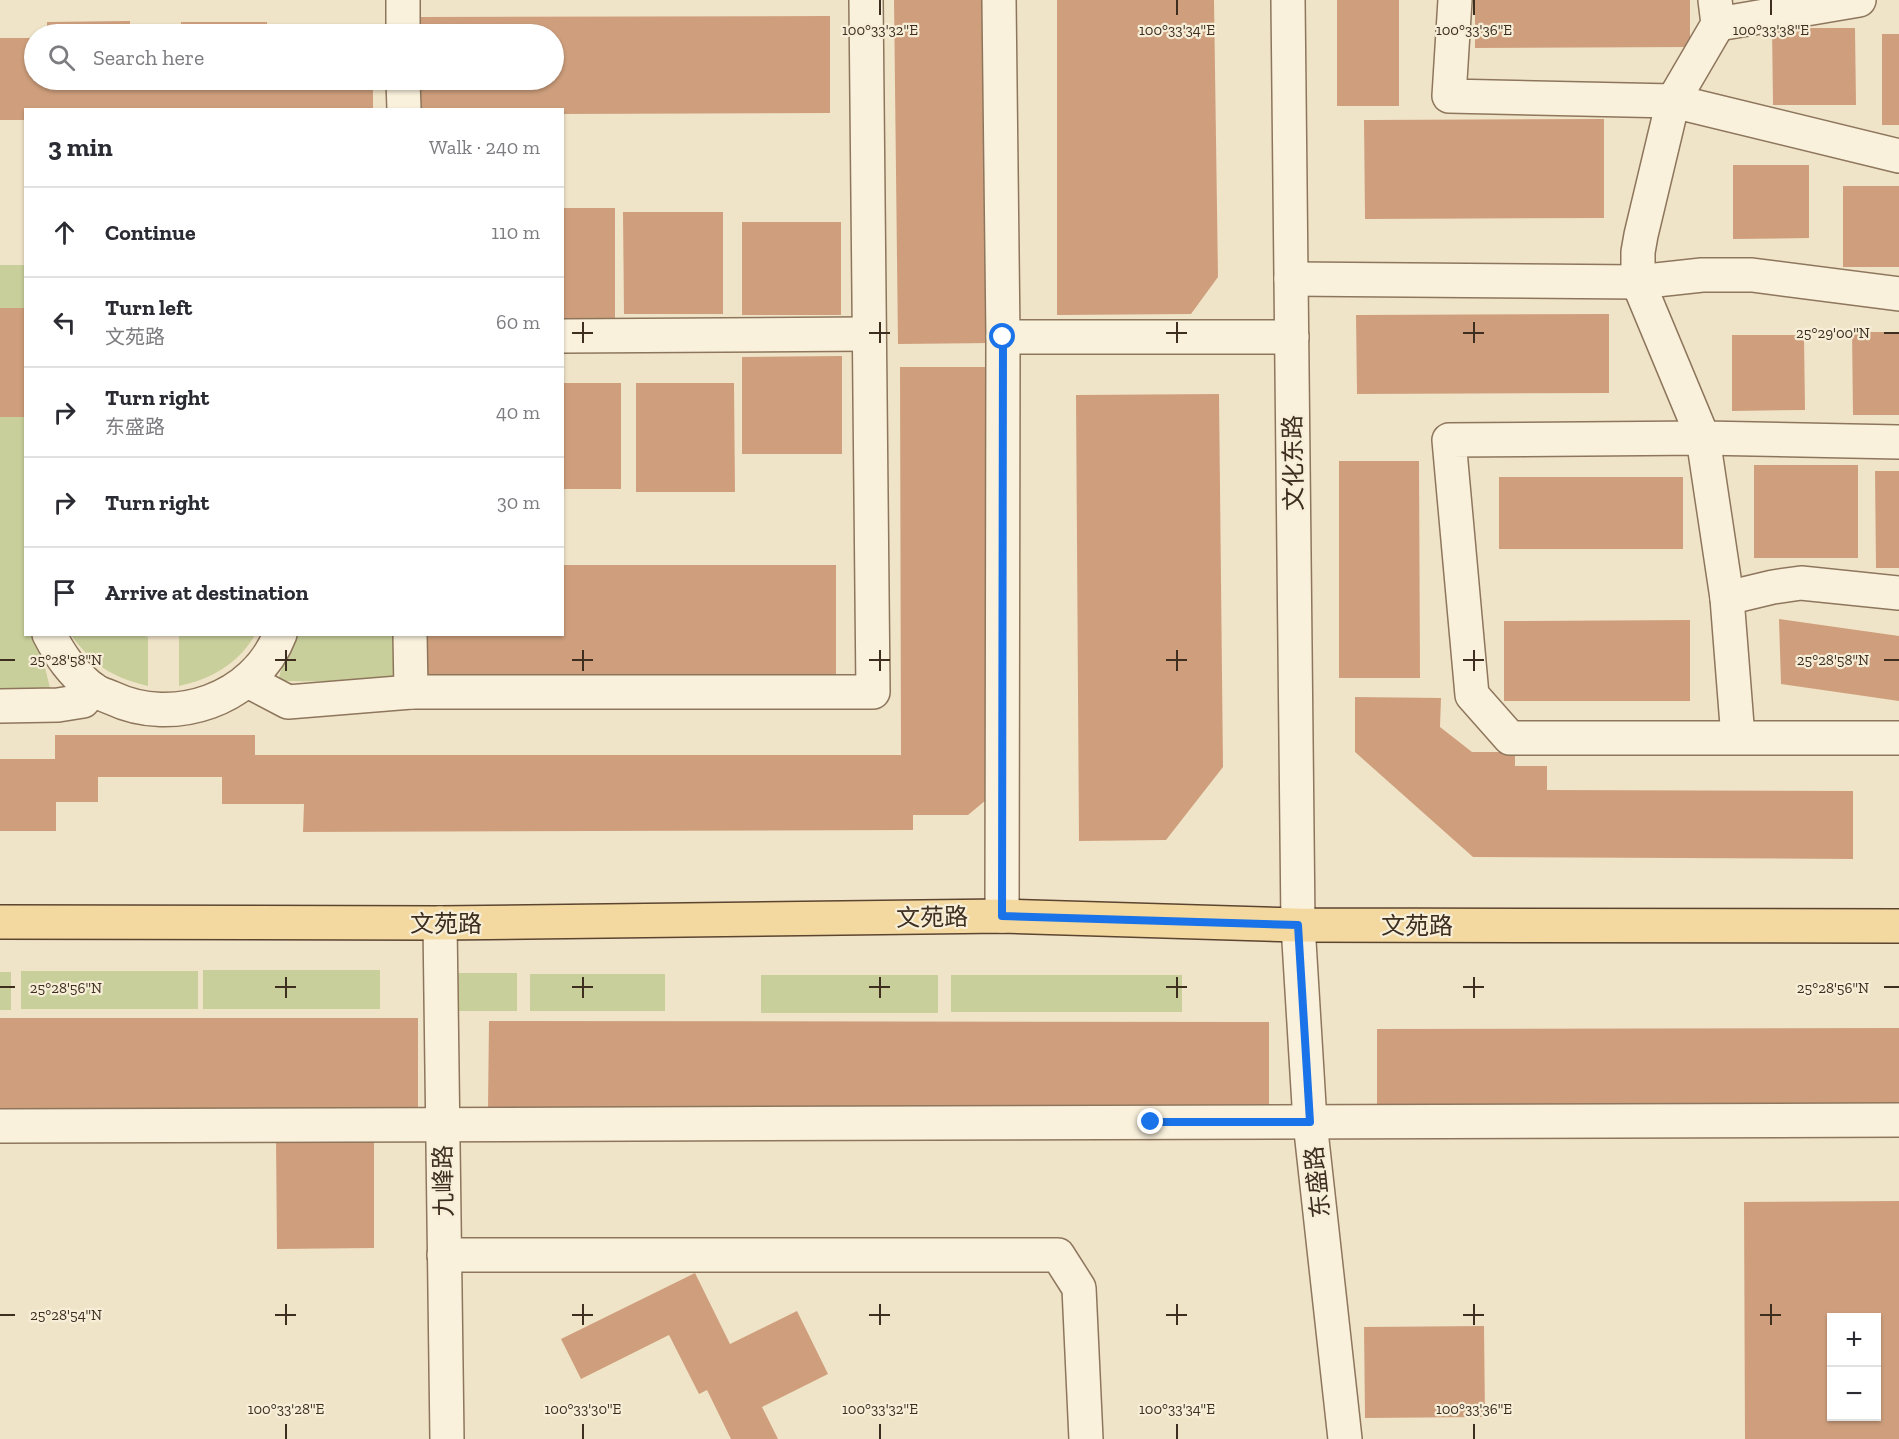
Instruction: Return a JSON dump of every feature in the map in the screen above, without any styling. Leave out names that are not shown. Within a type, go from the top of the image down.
[{"type":"main road","name":"文苑路","points":[[0,922],[440,923],[1002,916],[1298,925],[1899,926]]},
{"type":"street","points":[[403,0],[403,24]]},
{"type":"street","points":[[248,681],[288,702],[411,692],[873,692],[866,0]]},
{"type":"street","points":[[999,0],[1003,337],[1002,916]]},
{"type":"street","name":"文化东路","points":[[1288,0],[1298,925]]},
{"type":"street","points":[[1455,0],[1449,96],[1673,101],[1899,156]]},
{"type":"street","points":[[1738,738],[1727,598],[1703,438],[1638,282],[1638,252],[1673,101],[1716,12],[1858,0]]},
{"type":"street","points":[[403,90],[404,108]]},
{"type":"street","points":[[1291,279],[1638,282],[1702,275],[1752,275],[1899,294]]},
{"type":"street","points":[[564,336],[869,334]]},
{"type":"street","points":[[1003,337],[1292,337]]},
{"type":"street","points":[[1899,442],[1703,438],[1449,440],[1472,695],[1510,738],[1899,738]]},
{"type":"street","points":[[1727,598],[1801,583],[1899,593]]},
{"type":"street","points":[[50,636],[63,660],[93,689],[130,707],[172,711],[213,702],[248,681],[275,648],[279,636]]},
{"type":"street","points":[[410,636],[411,692]]},
{"type":"street","points":[[0,706],[66,704],[83,701],[93,689]]},
{"type":"street","name":"九峰路","points":[[440,923],[447,1439]]},
{"type":"street","name":"东盛路","points":[[1298,925],[1310,1122],[1345,1439]]},
{"type":"street","points":[[0,1126],[1899,1120]]},
{"type":"street","points":[[444,1255],[1058,1256],[1079,1288],[1086,1439]]},
{"type":"green space","points":[[0,265],[24,265],[24,636],[37,636],[51,692],[0,693]]},
{"type":"green space","points":[[72,636],[148,637],[148,686],[113,674],[87,654]]},
{"type":"green space","points":[[179,636],[254,636],[240,654],[223,669],[179,686]]},
{"type":"green space","points":[[291,636],[394,636],[395,682],[278,681]]},
{"type":"green space","points":[[203,970],[380,970],[380,1009],[203,1009]]},
{"type":"green space","points":[[21,971],[198,971],[198,1009],[21,1009]]},
{"type":"green space","points":[[0,972],[11,972],[11,1010],[0,1010]]},
{"type":"green space","points":[[452,973],[517,973],[517,1011],[452,1011]]},
{"type":"green space","points":[[530,974],[665,974],[665,1011],[530,1011]]},
{"type":"green space","points":[[761,975],[938,975],[938,1013],[761,1013]]},
{"type":"green space","points":[[951,975],[1182,975],[1182,1012],[951,1012]]},
{"type":"building","points":[[894,0],[989,0],[993,343],[898,344]]},
{"type":"building","points":[[1057,0],[1214,0],[1218,277],[1191,314],[1057,315]]},
{"type":"building","points":[[1337,0],[1399,0],[1399,106],[1337,106]]},
{"type":"building","points":[[1475,0],[1690,0],[1690,47],[1475,48]]},
{"type":"building","points":[[830,16],[830,113],[564,114],[564,108],[420,108],[419,90],[564,90],[564,24],[419,24],[419,17]]},
{"type":"building","points":[[130,21],[130,24],[47,24],[47,22]]},
{"type":"building","points":[[181,22],[267,22],[267,24],[181,24]]},
{"type":"building","points":[[1772,28],[1855,28],[1856,105],[1773,105]]},
{"type":"building","points":[[1882,34],[1899,34],[1899,125],[1882,125]]},
{"type":"building","points":[[0,38],[24,38],[24,90],[373,90],[373,108],[24,108],[24,120],[0,120]]},
{"type":"building","points":[[1604,119],[1604,218],[1365,219],[1364,120]]},
{"type":"building","points":[[1733,165],[1809,165],[1809,238],[1733,239]]},
{"type":"building","points":[[1843,186],[1899,186],[1899,267],[1843,267]]},
{"type":"building","points":[[564,208],[615,208],[615,320],[564,320]]},
{"type":"building","points":[[623,212],[723,212],[723,314],[624,314]]},
{"type":"building","points":[[742,222],[841,222],[841,315],[742,315]]},
{"type":"building","points":[[0,308],[24,308],[24,417],[0,417]]},
{"type":"building","points":[[1609,314],[1609,393],[1357,394],[1356,315]]},
{"type":"building","points":[[1852,332],[1899,332],[1899,415],[1853,415]]},
{"type":"building","points":[[1732,335],[1804,335],[1805,410],[1732,411]]},
{"type":"building","points":[[842,356],[842,454],[742,454],[742,357]]},
{"type":"building","points":[[900,367],[991,367],[992,795],[968,815],[913,815],[913,830],[303,832],[304,804],[222,804],[222,777],[98,777],[98,802],[56,802],[56,831],[0,831],[0,759],[55,759],[55,735],[255,735],[255,755],[901,755]]},
{"type":"building","points":[[564,383],[621,383],[621,489],[564,489]]},
{"type":"building","points":[[636,383],[734,383],[735,492],[636,492]]},
{"type":"building","points":[[1219,394],[1223,767],[1166,840],[1079,841],[1076,395]]},
{"type":"building","points":[[1339,461],[1419,461],[1420,678],[1339,678]]},
{"type":"building","points":[[1754,465],[1858,465],[1858,558],[1754,558]]},
{"type":"building","points":[[1875,471],[1899,471],[1899,568],[1876,568]]},
{"type":"building","points":[[1499,477],[1683,477],[1683,549],[1499,549]]},
{"type":"building","points":[[564,565],[836,565],[836,676],[426,677],[426,636],[564,636]]},
{"type":"building","points":[[1779,619],[1899,636],[1899,701],[1781,684]]},
{"type":"building","points":[[1690,620],[1690,701],[1504,701],[1504,621]]},
{"type":"building","points":[[1355,697],[1441,698],[1440,727],[1472,752],[1515,752],[1515,766],[1547,766],[1547,790],[1853,791],[1853,859],[1473,857],[1355,752]]},
{"type":"building","points":[[0,1018],[418,1018],[418,1113],[0,1113]]},
{"type":"building","points":[[489,1021],[1269,1022],[1269,1110],[488,1108]]},
{"type":"building","points":[[1899,1028],[1899,1107],[1377,1108],[1377,1029]]},
{"type":"building","points":[[276,1139],[374,1139],[374,1248],[277,1249]]},
{"type":"building","points":[[1899,1201],[1899,1439],[1745,1439],[1744,1202]]},
{"type":"building","points":[[695,1273],[730,1344],[797,1311],[828,1374],[762,1407],[778,1439],[731,1439],[707,1390],[699,1394],[669,1335],[581,1379],[561,1339]]},
{"type":"building","points":[[1484,1326],[1485,1417],[1365,1418],[1364,1327]]},
{"type":"route","points":[[1003,337],[1002,916],[1298,925],[1310,1122],[1151,1122]]}]
